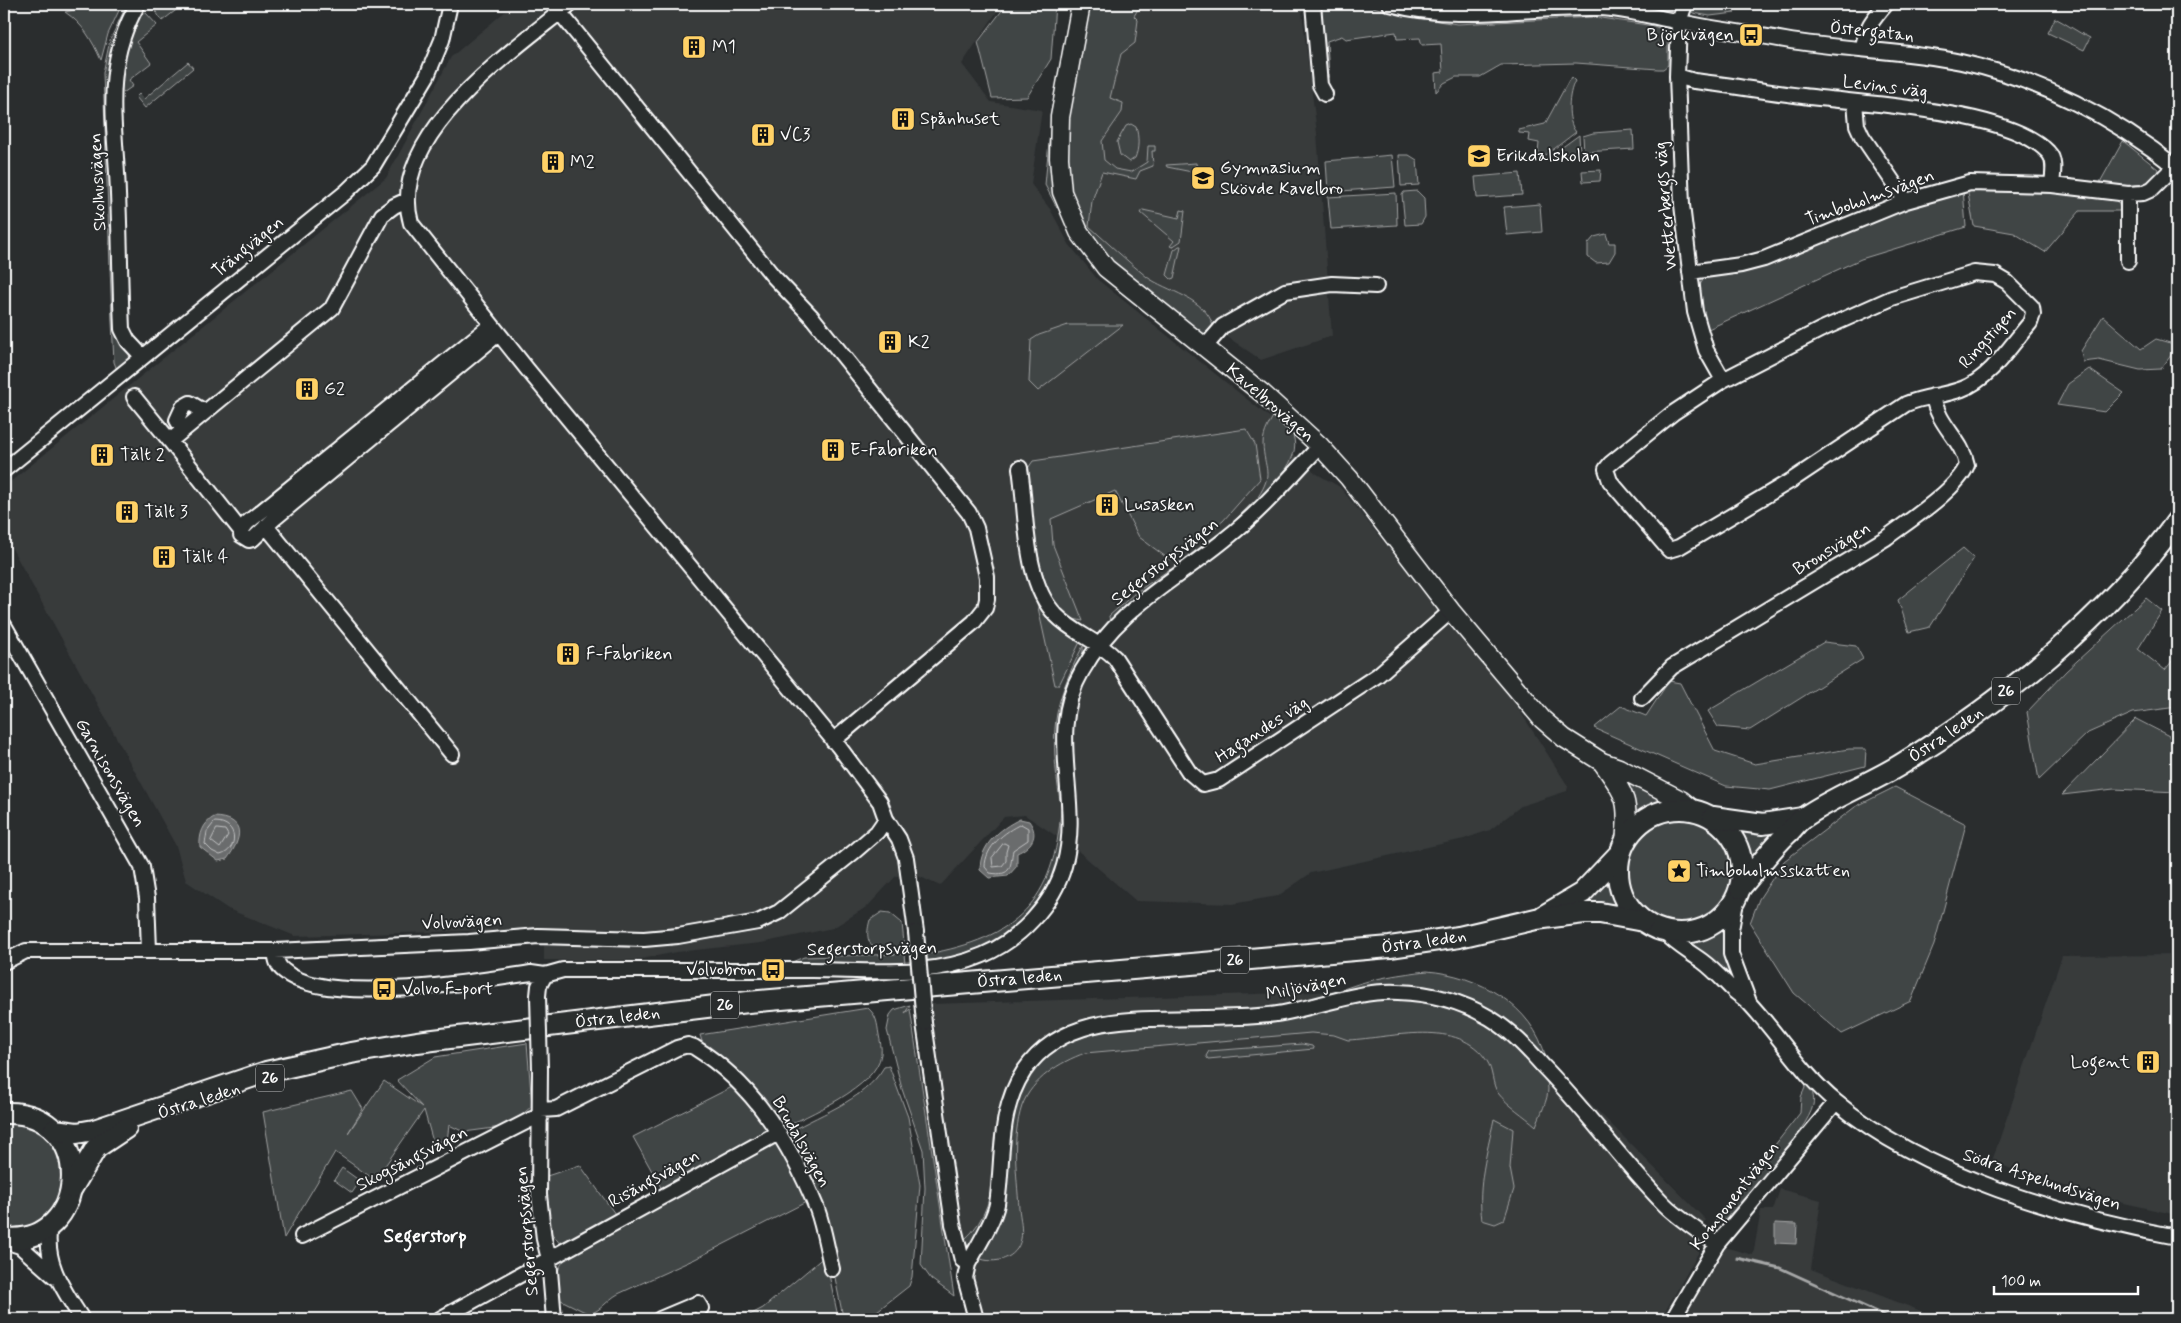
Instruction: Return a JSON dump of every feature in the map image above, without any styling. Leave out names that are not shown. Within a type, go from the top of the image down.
[{"type":"highway","name":"Östra leden","points":[[1738,892],[1768,853],[1802,818],[1899,765],[1973,716],[2026,676],[2080,628],[2131,577],[2177,521]]},
{"type":"highway","name":"26","points":[[1676,808],[1692,809],[1712,817],[1730,834],[1740,855],[1742,872],[1738,892],[1719,919],[1707,927],[1693,932],[1663,931],[1643,921],[1629,908],[1620,890],[1617,872],[1622,847],[1640,823],[1661,811],[1676,808]]},
{"type":"highway","name":"Östra leden","points":[[1712,817],[1763,824],[1802,818]]},
{"type":"highway","name":"Östra leden","points":[[1536,919],[1582,893],[1622,847]]},
{"type":"highway","name":"Östra leden","points":[[54,1130],[77,1133],[94,1130],[242,1078],[317,1060],[417,1042],[748,1002],[1390,946],[1459,937],[1536,919],[1600,913],[1643,921]]},
{"type":"highway","name":"Östra leden","points":[[72,1188],[96,1148],[118,1132],[163,1112],[265,1079],[324,1064],[473,1039],[502,1032]]},
{"type":"highway","name":"26","points":[[8,1111],[29,1115],[54,1130],[64,1142],[71,1157],[74,1172],[72,1188],[60,1214],[50,1225]]},
{"type":"highway","points":[[4,1239],[24,1237],[50,1225]]},
{"type":"main road","name":"Kavelbrovägen","points":[[1081,4],[1060,117],[1058,158],[1062,192],[1079,232],[1106,268],[1262,393],[1320,446],[1349,478],[1451,611],[1542,719],[1564,738],[1602,762],[1619,768],[1681,800],[1692,809]]},
{"type":"main road","name":"Kavelbrovägen","points":[[1602,762],[1623,791],[1628,807],[1622,847]]},
{"type":"street","name":"Skolhusvägen","points":[[138,4],[126,24],[115,62],[114,128],[122,329],[128,341],[142,356]]},
{"type":"street","name":"Trängvägen","points":[[4,470],[346,192],[373,166],[427,76],[442,40],[450,4]]},
{"type":"street","points":[[1312,4],[1320,85],[1325,94]]},
{"type":"street","name":"Östergatan","points":[[1390,4],[1438,13],[1479,9],[1601,8],[1801,43],[1863,48],[1960,62],[1991,69],[2082,105],[2118,126],[2176,167]]},
{"type":"street","points":[[1679,22],[1685,4]]},
{"type":"street","points":[[1863,48],[1869,23],[1886,4]]},
{"type":"street","points":[[834,741],[961,634],[985,608],[988,589],[976,528],[969,513],[931,463],[812,316],[773,276],[561,7],[493,65],[445,116],[418,158],[409,185],[408,212],[415,230],[834,741],[880,802],[886,819],[899,839],[906,858],[916,932],[924,1023],[955,1233],[962,1260],[968,1264],[965,1278],[976,1319]]},
{"type":"street","name":"Wetterbergs väg","points":[[1679,22],[1677,76],[1682,205],[1690,272],[1695,312],[1700,332],[1706,350],[1723,380]]},
{"type":"street","name":"Levins väg","points":[[1677,76],[1694,81],[1948,114],[1983,121],[2020,134],[2049,152],[2053,161],[2052,185]]},
{"type":"street","points":[[1856,102],[1857,124],[1862,136],[1906,201]]},
{"type":"street","name":"Timboholmsvägen","points":[[1690,272],[1741,265],[1764,259],[1906,201],[1970,183],[2052,185],[2128,194],[2143,193],[2152,190],[2176,167]]},
{"type":"street","points":[[2128,194],[2128,261]]},
{"type":"street","points":[[170,441],[332,308],[382,216],[394,206],[407,200]]},
{"type":"street","name":"Ringstigen","points":[[1974,273],[1995,275],[2007,282],[2032,307],[2034,314],[2030,323],[1974,384],[1952,393],[1933,396],[1906,404],[1792,480],[1679,547],[1670,550],[1662,544],[1610,481],[1606,469],[1618,457],[1673,413],[1723,380],[1820,330],[1892,298],[1974,273]]},
{"type":"street","points":[[1204,348],[1223,326],[1285,291],[1332,284],[1376,286]]},
{"type":"street","points":[[134,398],[241,531],[241,535],[249,540],[495,329]]},
{"type":"street","points":[[241,531],[495,329]]},
{"type":"street","name":"Bronsvägen","points":[[1642,698],[1672,667],[1886,538],[1919,514],[1962,475],[1967,465],[1966,455],[1943,424],[1935,408],[1933,396]]},
{"type":"street","name":"Segerstorpsvägen","points":[[554,1319],[549,1259],[544,1239],[539,1195],[541,1115],[538,996],[539,986],[545,975],[563,970],[882,970],[940,967],[983,955],[1009,940],[1037,915],[1053,892],[1064,867],[1069,840],[1070,810],[1064,742],[1067,705],[1081,672],[1099,645],[1121,618],[1147,596],[1209,552],[1249,520],[1320,446]]},
{"type":"street","name":"Hagandes väg","points":[[1020,468],[1031,552],[1040,592],[1046,605],[1058,617],[1115,658],[1189,772],[1203,784],[1211,784],[1235,770],[1378,675],[1451,611]]},
{"type":"street","points":[[266,526],[452,754]]},
{"type":"street","name":"Garnisonsvägen","points":[[4,625],[142,867],[147,898],[149,950]]},
{"type":"street","name":"Volvovägen","points":[[4,962],[26,951],[275,951],[469,942],[538,936],[644,940],[758,922],[779,912],[812,887],[877,832],[886,819]]},
{"type":"street","name":"Södra Aspelundsvägen","points":[[1738,892],[1731,930],[1731,954],[1749,1002]]},
{"type":"street","name":"Södra Aspelundsvägen","points":[[1663,931],[1674,943],[1702,961],[1749,1002],[1797,1062],[1836,1102],[1900,1144],[1934,1164],[2054,1207],[2177,1237]]},
{"type":"street","points":[[275,951],[276,962],[284,972],[301,980],[342,989],[365,991],[418,988],[532,973],[545,975]]},
{"type":"street","name":"Miljövägen","points":[[968,1264],[996,1207],[1002,1131],[1013,1091],[1030,1064],[1040,1053],[1058,1039],[1086,1026],[1115,1020],[1279,1014],[1365,994],[1395,992],[1441,998],[1468,1007],[1491,1019],[1516,1037],[1582,1107],[1667,1206],[1717,1244]]},
{"type":"street","name":"Brudalsvägen","points":[[541,1115],[677,1048],[688,1045],[700,1051],[748,1090],[766,1113],[817,1210],[832,1269]]},
{"type":"street","name":"Komponentvägen","points":[[1673,1319],[1717,1244],[1836,1102]]},
{"type":"street","name":"Skogsängsvägen","points":[[302,1236],[541,1115]]},
{"type":"street","name":"Risängsvägen","points":[[440,1319],[778,1133]]},
{"type":"street","points":[[50,1225],[48,1251],[58,1280],[82,1319]]},
{"type":"street","points":[[4,1239],[20,1246],[58,1280]]},
{"type":"street","points":[[660,1319],[698,1303],[701,1308]]},
{"type":"shaded area","points":[[102,4],[122,4],[108,34],[101,60],[86,33],[65,12]]},
{"type":"shaded area","points":[[127,4],[132,4],[112,47],[108,83],[130,352],[129,358],[117,370],[114,362],[112,322],[103,73],[110,40]]},
{"type":"shaded area","points":[[151,4],[184,4],[162,21]]},
{"type":"shaded area","points":[[514,4],[1002,4],[962,64],[991,102],[1042,110],[1031,184],[1050,209],[1069,244],[1098,280],[1273,420],[1293,453],[1317,474],[1340,487],[1447,621],[1511,697],[1568,786],[1567,791],[1521,806],[1490,830],[1464,839],[1311,873],[1278,896],[1232,904],[1136,901],[1077,850],[1025,815],[1004,817],[940,886],[916,875],[896,876],[868,906],[833,928],[761,943],[677,952],[636,960],[544,960],[544,944],[472,931],[295,936],[228,909],[186,881],[176,846],[4,534],[4,487],[386,178],[451,57]]},
{"type":"shaded area","points":[[1007,4],[1055,4],[1051,59],[1027,97],[992,98],[978,42]]},
{"type":"shaded area","points":[[1088,4],[1141,4],[1134,16],[1138,20],[1135,43],[1121,54],[1110,98],[1123,103],[1122,112],[1102,141],[1104,160],[1115,169],[1131,172],[1147,162],[1148,146],[1155,146],[1155,151],[1152,151],[1153,166],[1140,171],[1136,179],[1102,172],[1092,201],[1089,226],[1147,277],[1184,296],[1202,308],[1209,316],[1213,326],[1205,333],[1196,334],[1097,251],[1065,182],[1068,111]]},
{"type":"shaded area","name":"Gymnasium Skövde Kavelbro","points":[[1134,4],[1301,4],[1317,133],[1332,336],[1261,360],[1156,288],[1083,223],[1091,102]]},
{"type":"shaded area","points":[[1320,4],[1362,4],[1406,16],[1457,24],[1594,17],[1654,26],[1665,31],[1668,36],[1668,65],[1663,69],[1658,69],[1576,63],[1501,65],[1480,77],[1456,77],[1444,83],[1436,92],[1435,73],[1443,72],[1441,44],[1422,45],[1420,38],[1397,39],[1396,32],[1346,39],[1342,36],[1327,41],[1329,77],[1325,77]]},
{"type":"shaded area","points":[[1691,4],[1719,4],[1735,13],[1710,16],[1693,13],[1690,8]]},
{"type":"shaded area","points":[[1072,6],[1050,160],[1059,207],[1057,208],[1045,185],[1050,131]]},
{"type":"shaded area","points":[[138,12],[146,13],[157,25],[136,42],[151,63],[129,80],[133,86],[123,93],[118,89],[119,61]]},
{"type":"shaded area","points":[[2055,18],[2090,38],[2084,50],[2048,33]]},
{"type":"shaded area","points":[[188,62],[193,68],[145,108],[136,97],[139,94],[144,99]]},
{"type":"shaded area","points":[[1572,78],[1575,81],[1571,92],[1569,114],[1576,132],[1546,155],[1538,153],[1539,143],[1529,141],[1530,134],[1519,133],[1519,130],[1545,124],[1569,80]]},
{"type":"shaded area","points":[[1131,124],[1136,127],[1138,143],[1135,158],[1129,162],[1120,155],[1117,142],[1126,126]]},
{"type":"shaded area","points":[[1633,130],[1634,149],[1584,152],[1583,136],[1593,133]]},
{"type":"shaded area","points":[[1579,135],[1580,153],[1553,154]]},
{"type":"shaded area","points":[[2123,141],[2158,169],[2148,184],[2120,186],[2099,184]]},
{"type":"shaded area","points":[[1392,155],[1395,187],[1328,192],[1326,161]]},
{"type":"shaded area","points":[[1399,155],[1409,155],[1417,160],[1419,185],[1401,186]]},
{"type":"shaded area","points":[[1196,163],[1197,173],[1167,167],[1166,165]]},
{"type":"shaded area","points":[[1601,170],[1600,181],[1583,182],[1582,171]]},
{"type":"shaded area","points":[[1520,173],[1522,195],[1477,198],[1475,177]]},
{"type":"shaded area","points":[[1967,188],[2068,189],[2115,199],[2119,204],[2120,211],[2080,211],[2045,252],[2014,233],[1974,226]]},
{"type":"shaded area","points":[[1963,189],[1966,227],[1861,259],[1706,330],[1699,294],[1702,281],[1706,275]]},
{"type":"shaded area","points":[[1417,191],[1424,198],[1425,217],[1421,224],[1405,225],[1402,195],[1404,192]]},
{"type":"shaded area","points":[[1396,193],[1397,225],[1331,229],[1328,197]]},
{"type":"shaded area","points":[[1540,204],[1542,232],[1507,235],[1504,207]]},
{"type":"shaded area","points":[[1143,210],[1179,218],[1181,210],[1185,211],[1181,241],[1172,247],[1170,246],[1174,241],[1141,213]]},
{"type":"shaded area","points":[[1606,234],[1609,243],[1615,243],[1615,252],[1609,262],[1596,263],[1588,257],[1588,244],[1594,237]]},
{"type":"shaded area","points":[[1181,246],[1174,278],[1171,279],[1167,275],[1174,250]]},
{"type":"shaded area","points":[[2103,316],[2141,349],[2156,339],[2177,345],[2177,347],[2161,369],[2140,370],[2099,360],[2083,362],[2081,351]]},
{"type":"shaded area","points":[[1068,325],[1123,325],[1038,391],[1029,382],[1031,340],[1039,335]]},
{"type":"shaded area","points":[[2089,369],[2124,393],[2105,412],[2057,405],[2068,384]]},
{"type":"shaded area","points":[[1275,413],[1291,431],[1294,440],[1294,450],[1287,468],[1261,499],[1258,497],[1267,476],[1263,440]]},
{"type":"shaded area","points":[[1246,429],[1255,444],[1260,479],[1223,521],[1170,560],[1139,537],[1115,491],[1051,519],[1053,545],[1083,621],[1068,617],[1057,606],[1042,570],[1033,527],[1026,471],[1033,461]]},
{"type":"shaded area","points":[[1253,502],[1256,505],[1186,563],[1175,566],[1230,525]]},
{"type":"shaded area","points":[[1963,548],[1974,558],[1930,627],[1909,632],[1898,600]]},
{"type":"shaded area","points":[[1170,569],[1172,572],[1123,608],[1110,622],[1109,616],[1135,593]]},
{"type":"shaded area","points":[[1035,594],[1080,642],[1059,685],[1055,685]]},
{"type":"shaded area","points":[[2146,598],[2162,611],[2138,649],[2165,670],[2177,655],[2177,707],[2133,713],[2088,733],[2039,780],[2027,712],[2066,671]]},
{"type":"shaded area","points":[[1824,642],[1856,646],[1863,659],[1750,730],[1718,727],[1708,711]]},
{"type":"shaded area","points":[[1083,646],[1081,659],[1064,697],[1058,728],[1058,752],[1063,800],[1060,801],[1054,738],[1056,721],[1064,686]]},
{"type":"shaded area","points":[[1669,681],[1680,683],[1715,751],[1755,764],[1849,749],[1866,749],[1865,766],[1770,790],[1726,786],[1594,728],[1621,706],[1646,716]]},
{"type":"shaded area","points":[[2136,719],[2169,736],[2177,751],[2177,792],[2114,789],[2062,795]]},
{"type":"shaded area","points":[[1617,772],[1680,803],[1646,813],[1634,822]]},
{"type":"shaded area","points":[[1895,787],[1966,824],[1934,945],[1911,1001],[1842,1034],[1794,993],[1750,923],[1759,899],[1784,861],[1855,807]]},
{"type":"shaded area","points":[[1061,809],[1065,809],[1060,859],[1050,886],[1033,911],[1011,932],[987,947],[965,955],[928,963],[927,954],[985,938],[1007,926],[1025,910],[1039,892],[1050,869],[1057,841]]},
{"type":"shaded area","points":[[1680,814],[1702,818],[1720,831],[1733,849],[1737,871],[1733,893],[1720,911],[1702,924],[1680,928],[1658,924],[1640,911],[1627,893],[1623,871],[1627,849],[1640,831],[1658,818]]},
{"type":"shaded area","points":[[1726,823],[1784,827],[1747,873],[1740,842]]},
{"type":"shaded area","points":[[1612,865],[1615,887],[1630,914],[1576,903]]},
{"type":"shaded area","points":[[882,912],[890,913],[902,923],[904,944],[900,943],[904,949],[877,949],[870,943],[868,932],[870,920]]},
{"type":"shaded area","points":[[1727,918],[1726,953],[1736,985],[1675,938],[1705,932]]},
{"type":"shaded area","points":[[904,954],[905,964],[902,965],[787,964],[804,957]]},
{"type":"shaded area","points":[[2177,955],[2177,1215],[2123,1203],[2026,1175],[1992,1161],[2062,956]]},
{"type":"shaded area","points":[[1427,971],[1446,974],[1484,986],[1516,1008],[1529,1023],[1539,1039],[1546,1058],[1434,991],[1268,1009],[1319,998],[1358,984],[1388,977]]},
{"type":"shaded area","points":[[1475,987],[1706,1220],[1693,1237],[1701,1248],[1661,1319],[970,1319],[957,1279],[951,1242],[959,1236],[931,1004]]},
{"type":"shaded area","points":[[1399,997],[1435,1002],[1456,1008],[1496,1030],[1526,1053],[1538,1066],[1545,1078],[1548,1089],[1536,1126],[1498,1093],[1487,1061],[1475,1047],[1460,1039],[1442,1034],[1404,1034],[1348,1040],[1334,1035],[1311,1033],[1085,1053],[1066,1061],[1048,1073],[1027,1096],[1019,1118],[1016,1144],[1016,1169],[1022,1228],[1019,1246],[1010,1256],[1004,1259],[991,1261],[978,1258],[1005,1156],[1017,1093],[1042,1058],[1058,1045],[1094,1029],[1366,998]]},
{"type":"shaded area","points":[[910,1005],[905,1013],[910,1009],[954,1296],[931,1279],[921,1265],[925,1188],[923,1150],[902,1089],[887,1030],[890,1015],[894,1010]]},
{"type":"shaded area","points":[[868,1008],[876,1020],[881,1044],[881,1054],[877,1066],[867,1078],[839,1099],[779,1130],[704,1048],[700,1035]]},
{"type":"shaded area","points":[[1268,1009],[1239,1011],[1193,1013]]},
{"type":"shaded area","points":[[1193,1013],[1101,1017],[1019,1071],[1002,1160],[990,1203],[972,1244],[965,1246],[964,1240],[978,1223],[987,1205],[992,1186],[997,1124],[1001,1104],[1009,1084],[1022,1062],[1037,1046],[1053,1033],[1070,1024],[1089,1019],[1110,1015]]},
{"type":"shaded area","points":[[527,1043],[532,1106],[509,1126],[464,1132],[449,1125],[447,1141],[433,1142],[424,1110],[375,1180],[335,1152],[284,1238],[263,1112],[352,1091],[363,1109],[348,1133],[384,1081],[422,1107],[397,1080],[435,1057]]},
{"type":"shaded area","points":[[1302,1044],[1312,1046],[1314,1049],[1208,1059],[1206,1056],[1209,1051]]},
{"type":"shaded area","points":[[889,1066],[908,1117],[920,1185],[912,1277],[909,1286],[872,1315],[870,1319],[847,1319],[842,1312],[833,1268],[783,1136],[852,1099],[875,1079],[884,1067]]},
{"type":"shaded area","points":[[1807,1083],[1813,1094],[1814,1102],[1809,1116],[1800,1131],[1726,1219],[1713,1224],[1800,1113],[1801,1097]]},
{"type":"shaded area","points":[[736,1085],[768,1126],[764,1137],[663,1191],[633,1137]]},
{"type":"shaded area","points":[[1494,1119],[1513,1129],[1510,1168],[1514,1189],[1504,1220],[1495,1224],[1482,1220],[1481,1207],[1482,1182]]},
{"type":"shaded area","points":[[4,1122],[29,1126],[46,1136],[58,1153],[61,1163],[62,1184],[55,1204],[44,1219],[30,1226],[4,1231]]},
{"type":"shaded area","points":[[778,1139],[810,1200],[695,1259],[618,1294],[593,1313],[589,1314],[557,1298],[557,1274],[559,1268],[578,1246]]},
{"type":"shaded area","points":[[580,1165],[615,1214],[561,1245],[546,1226],[544,1177]]},
{"type":"shaded area","points":[[342,1168],[360,1181],[352,1193],[334,1180]]},
{"type":"shaded area","points":[[1780,1189],[1821,1200],[1811,1269],[1942,1319],[1681,1319],[1724,1247],[1753,1255],[1761,1210],[1773,1210]]},
{"type":"shaded area","points":[[825,1256],[837,1312],[841,1319],[742,1319],[763,1308]]},
{"type":"water","points":[[214,817],[232,821],[237,825],[238,831],[236,844],[227,859],[218,861],[200,847],[202,830]]},
{"type":"water","points":[[1020,819],[1029,821],[1034,831],[1030,844],[1017,853],[1017,866],[1008,876],[989,878],[980,870],[983,853],[998,833]]},
{"type":"water","points":[[1775,1223],[1797,1224],[1796,1244],[1775,1243]]},
{"type":"waterway","points":[[1737,1258],[1780,1268],[1892,1319]]},
{"type":"place","name":"Björkvägen","points":[[1751,35]]},
{"type":"place","name":"M1","points":[[694,47]]},
{"type":"place","name":"Spånhuset","points":[[903,119]]},
{"type":"place","name":"VC3","points":[[763,135]]},
{"type":"place","name":"Erikdalskolan","points":[[1479,156]]},
{"type":"place","name":"M2","points":[[553,162]]},
{"type":"place","name":"Gymnasium Skövde Kavelbro","points":[[1203,178]]},
{"type":"place","name":"K2","points":[[890,342]]},
{"type":"place","name":"G2","points":[[307,389]]},
{"type":"place","name":"E-Fabriken","points":[[833,450]]},
{"type":"place","name":"Tält 2","points":[[102,455]]},
{"type":"place","name":"Lusasken","points":[[1107,505]]},
{"type":"place","name":"Tält 3","points":[[127,512]]},
{"type":"place","name":"Tält 4","points":[[164,557]]},
{"type":"place","name":"F-Fabriken","points":[[568,654]]},
{"type":"place","name":"Timboholmsskatten","points":[[1679,871]]},
{"type":"place","name":"Volvobron","points":[[773,970]]},
{"type":"place","name":"Volvo F-port","points":[[384,989]]},
{"type":"place","name":"Logent","points":[[2148,1062]]},
{"type":"district","name":"Segerstorp","points":[[425,1236]]}]
